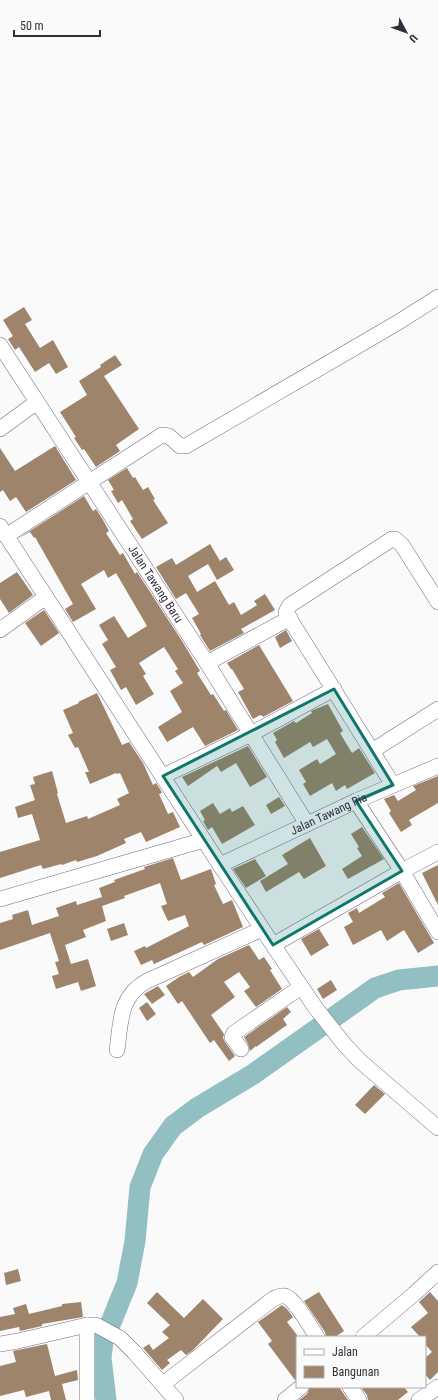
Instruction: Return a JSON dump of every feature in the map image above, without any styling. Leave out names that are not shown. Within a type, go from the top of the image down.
[{"type":"street","points":[[438,297],[397,323],[186,446],[180,446],[169,436],[162,435],[89,481],[3,531],[301,987],[344,1044],[360,1061],[438,1128]]},
{"type":"street","name":"Jalan Tawang Baru","points":[[0,345],[207,664],[307,824]]},
{"type":"street","points":[[0,429],[37,402]]},
{"type":"street","points":[[393,785],[286,613],[286,610],[290,605],[395,538],[402,545],[438,602]]},
{"type":"street","points":[[0,630],[46,597]]},
{"type":"street","points":[[207,664],[290,618]]},
{"type":"street","points":[[164,776],[251,734],[334,689]]},
{"type":"street","points":[[372,751],[438,708]]},
{"type":"street","name":"Jalan Tawang Ria","points":[[220,865],[356,801],[438,766]]},
{"type":"street","points":[[356,801],[402,871],[438,932]]},
{"type":"street","points":[[0,899],[204,840]]},
{"type":"street","points":[[273,945],[438,852]]},
{"type":"street","points":[[116,1050],[124,1006],[132,993],[147,982],[262,929]]},
{"type":"street","points":[[241,1050],[232,1037],[234,1033],[301,987]]},
{"type":"street","points":[[364,1336],[438,1272]]},
{"type":"street","points":[[163,1384],[280,1295],[293,1301],[316,1336]]},
{"type":"street","points":[[87,1400],[92,1325]]},
{"type":"street","points":[[0,1344],[92,1325],[120,1338],[176,1400]]},
{"type":"street","points":[[420,1400],[438,1387]]},
{"type":"street","points":[[285,1400],[300,1388]]},
{"type":"street","points":[[351,1388],[359,1400]]},
{"type":"highlighted area","points":[[334,689],[393,785],[356,801],[402,871],[273,945],[163,776]]},
{"type":"building","points":[[24,307],[32,320],[25,324],[40,348],[53,340],[68,367],[56,374],[49,363],[35,372],[19,347],[15,350],[8,339],[13,336],[3,320]]},
{"type":"building","points":[[115,355],[122,365],[104,376],[139,429],[116,445],[120,451],[96,467],[84,449],[82,450],[74,438],[76,437],[60,412],[87,395],[79,381],[101,367],[100,365]]},
{"type":"building","points":[[55,446],[76,480],[26,512],[16,497],[10,501],[3,490],[0,492],[0,448],[15,471]]},
{"type":"building","points":[[127,468],[143,490],[148,487],[155,499],[153,500],[168,523],[142,539],[130,521],[133,519],[122,500],[118,503],[111,491],[114,490],[108,480]]},
{"type":"building","points":[[84,496],[93,511],[96,509],[103,520],[109,531],[106,533],[120,555],[123,553],[135,574],[137,572],[182,641],[200,671],[197,673],[211,695],[213,694],[224,711],[226,710],[238,730],[205,746],[193,727],[167,742],[158,727],[182,712],[170,691],[183,683],[175,671],[178,669],[164,647],[139,663],[146,674],[143,676],[154,694],[136,705],[126,687],[121,690],[110,670],[116,667],[102,644],[108,640],[99,625],[114,616],[128,638],[147,626],[116,573],[108,578],[104,570],[81,584],[96,609],[73,622],[65,609],[73,604],[35,537],[34,538],[30,532],[19,538]]},
{"type":"building","points":[[210,544],[220,561],[226,557],[234,570],[217,580],[208,564],[188,576],[197,592],[215,581],[229,605],[234,602],[241,615],[257,605],[254,601],[265,594],[275,610],[241,629],[244,633],[210,651],[192,618],[199,614],[186,593],[176,599],[156,567],[172,558],[176,565]]},
{"type":"building","points":[[17,572],[33,595],[9,613],[0,599],[0,583]]},
{"type":"building","points":[[44,610],[59,633],[41,646],[25,623]]},
{"type":"building","points":[[286,630],[292,641],[280,648],[275,637]]},
{"type":"building","points":[[259,645],[293,701],[263,717],[260,715],[253,719],[238,692],[244,689],[227,663]]},
{"type":"building","points":[[97,693],[122,745],[129,742],[143,763],[153,785],[156,783],[160,789],[162,793],[159,794],[168,814],[173,812],[180,827],[146,842],[141,832],[124,839],[126,843],[97,856],[43,869],[41,865],[0,878],[0,852],[40,840],[32,814],[18,818],[15,807],[35,800],[30,785],[35,784],[33,777],[52,771],[66,823],[87,816],[88,819],[120,805],[117,799],[129,793],[120,773],[116,773],[90,784],[85,772],[89,772],[78,747],[75,748],[68,735],[73,733],[63,710]]},
{"type":"building","points":[[328,704],[343,731],[340,733],[352,753],[359,748],[375,773],[347,789],[345,785],[336,791],[332,783],[310,796],[303,784],[306,782],[299,770],[317,759],[320,764],[336,754],[327,739],[313,747],[310,742],[284,758],[275,742],[277,740],[273,733],[294,721],[296,723],[312,713],[311,711]]},
{"type":"building","points":[[248,746],[267,777],[250,787],[236,763],[221,772],[217,766],[188,786],[182,777]]},
{"type":"building","points":[[438,776],[438,803],[409,820],[412,825],[401,832],[389,813],[391,811],[384,799],[394,795],[398,801],[416,790],[413,786]]},
{"type":"building","points":[[279,797],[285,806],[271,814],[266,805]]},
{"type":"building","points":[[213,803],[220,814],[230,808],[232,812],[243,806],[255,825],[222,844],[212,827],[208,830],[200,811]]},
{"type":"building","points":[[362,827],[384,859],[348,879],[342,869],[362,856],[357,848],[359,847],[351,834]]},
{"type":"building","points":[[310,838],[326,866],[304,879],[299,872],[266,892],[260,881],[288,864],[282,855]]},
{"type":"building","points":[[173,858],[181,880],[211,869],[216,884],[214,885],[223,904],[232,900],[243,927],[204,945],[202,942],[154,964],[152,960],[141,965],[134,951],[145,946],[146,948],[189,926],[185,915],[168,921],[161,906],[167,904],[160,883],[102,906],[106,921],[83,930],[86,937],[65,945],[71,964],[88,959],[96,986],[81,991],[78,982],[56,989],[52,976],[59,974],[55,962],[59,961],[50,933],[0,950],[0,923],[13,919],[12,915],[28,910],[32,925],[59,916],[56,908],[76,901],[77,905],[102,897],[99,888],[115,882],[114,880],[145,869],[144,867]]},
{"type":"building","points":[[255,859],[266,876],[246,888],[233,869]]},
{"type":"building","points":[[438,865],[438,905],[422,873]]},
{"type":"building","points":[[399,883],[434,943],[418,953],[404,930],[387,941],[381,930],[353,945],[344,927],[353,922],[348,913],[357,908],[359,913],[385,897],[382,893]]},
{"type":"building","points":[[124,923],[128,935],[111,941],[107,929]]},
{"type":"building","points":[[319,929],[329,945],[311,956],[301,939]]},
{"type":"building","points":[[249,945],[259,960],[264,957],[282,989],[256,1007],[244,991],[250,987],[239,972],[224,982],[235,997],[211,1015],[224,1034],[223,1038],[225,1042],[235,1056],[229,1061],[214,1040],[210,1043],[182,1001],[178,1004],[166,986],[189,972],[193,977],[218,959]]},
{"type":"building","points":[[331,980],[337,990],[323,999],[317,989]]},
{"type":"building","points":[[158,986],[165,995],[152,1004],[144,994]]},
{"type":"building","points":[[147,1002],[156,1014],[147,1021],[139,1008]]},
{"type":"building","points":[[287,1007],[291,1012],[283,1019],[287,1025],[250,1051],[244,1037]]},
{"type":"building","points":[[374,1085],[385,1094],[365,1114],[355,1105]]},
{"type":"building","points":[[18,1269],[21,1281],[6,1285],[4,1273]]},
{"type":"building","points":[[157,1292],[184,1318],[203,1299],[223,1319],[192,1351],[186,1355],[181,1350],[167,1360],[170,1363],[162,1370],[143,1348],[149,1344],[153,1350],[169,1338],[162,1332],[170,1325],[147,1303]]},
{"type":"building","points":[[319,1292],[344,1331],[336,1336],[326,1336],[325,1332],[304,1301]]},
{"type":"building","points":[[430,1292],[438,1301],[438,1372],[430,1380],[426,1375],[426,1357],[432,1352],[426,1345],[426,1336],[419,1336],[411,1327],[428,1313],[419,1302]]},
{"type":"building","points":[[81,1302],[83,1317],[42,1324],[42,1326],[20,1331],[19,1327],[0,1331],[0,1317],[15,1314],[13,1308],[26,1304],[29,1314],[62,1306],[62,1304]]},
{"type":"building","points":[[282,1305],[293,1317],[287,1322],[297,1335],[296,1380],[268,1344],[272,1341],[258,1322]]},
{"type":"building","points":[[47,1344],[55,1376],[77,1370],[78,1380],[62,1384],[66,1400],[51,1400],[49,1391],[26,1397],[24,1390],[0,1396],[0,1366],[16,1362],[13,1351]]},
{"type":"building","points":[[310,1388],[340,1388],[348,1400],[299,1400],[307,1394]]},
{"type":"building","points":[[405,1388],[408,1392],[398,1400],[368,1400],[367,1395],[362,1389]]},
{"type":"waterway","points":[[106,1400],[101,1358],[103,1342],[127,1283],[135,1241],[140,1187],[153,1154],[173,1126],[197,1108],[252,1075],[375,988],[399,980],[438,976]]}]
